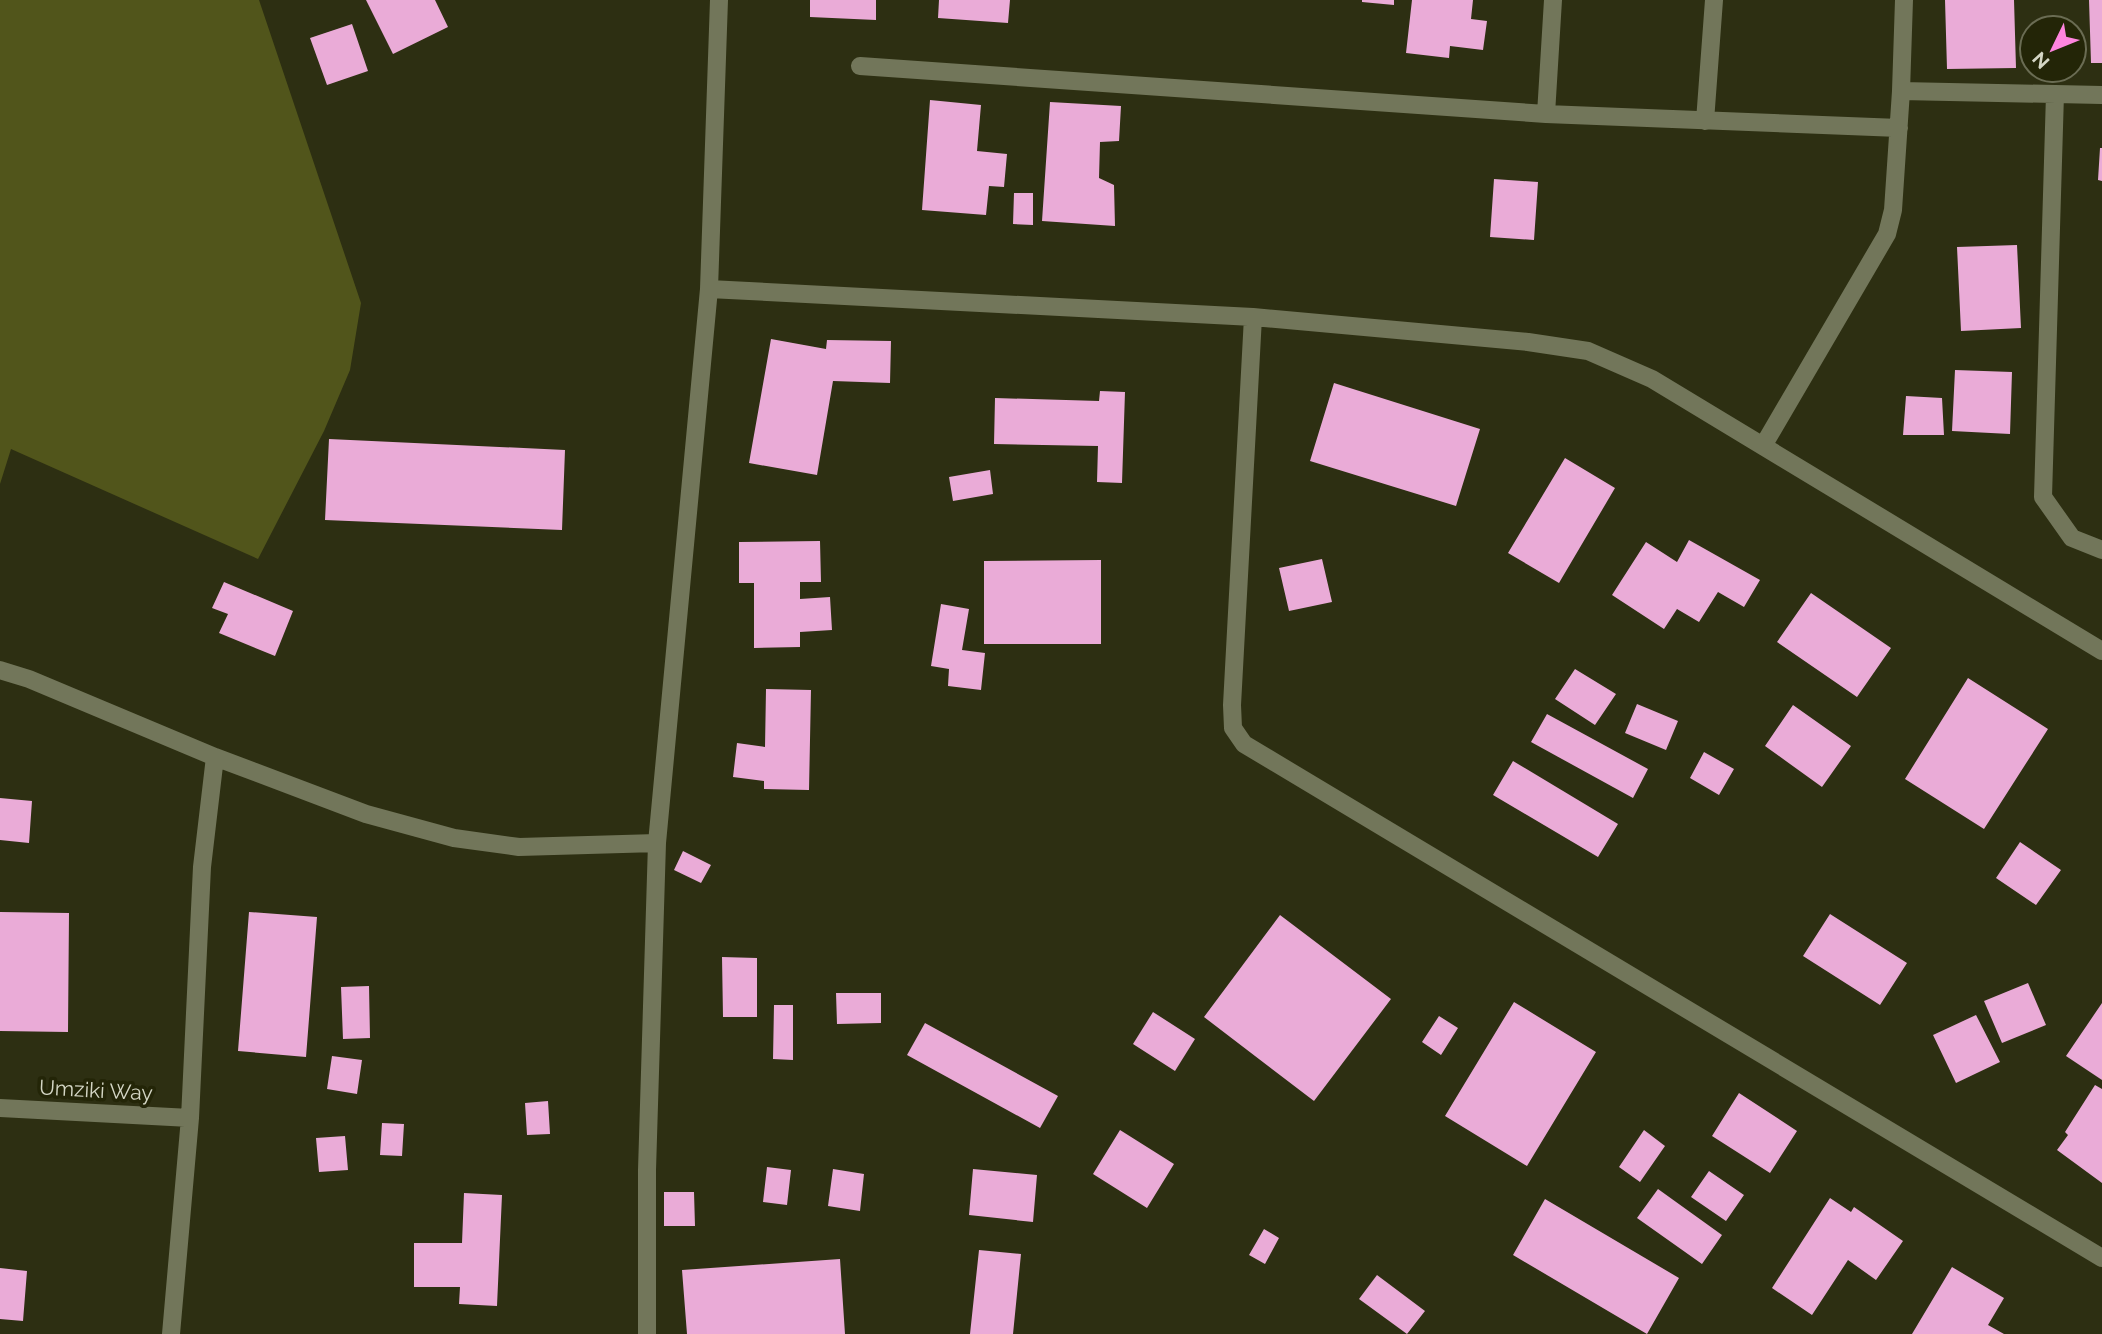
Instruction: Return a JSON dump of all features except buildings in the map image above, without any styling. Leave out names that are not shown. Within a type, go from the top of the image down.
[{"type":"street","points":[[647,1334],[647,1170],[657,843],[709,289],[719,0]]},
{"type":"street","points":[[1546,114],[1553,0]]},
{"type":"street","points":[[1705,121],[1714,0]]},
{"type":"street","points":[[1763,446],[1887,234],[1894,210],[1904,0]]},
{"type":"street","points":[[860,66],[1546,114],[1899,128]]},
{"type":"street","points":[[1901,92],[2102,95]]},
{"type":"street","points":[[2055,94],[2043,497],[2072,538],[2102,550]]},
{"type":"street","points":[[709,289],[1253,317],[1515,341],[1588,351],[1652,380],[2102,651]]},
{"type":"street","points":[[1253,317],[1232,705],[1233,728],[1244,744],[2102,1258]]},
{"type":"street","points":[[0,670],[29,679],[215,757],[366,814],[454,838],[519,846],[657,843]]},
{"type":"street","points":[[171,1334],[190,1118],[202,867],[215,757]]},
{"type":"street","name":"Umziki Way","points":[[0,1108],[190,1118]]},
{"type":"green space","points":[[0,0],[259,0],[361,303],[350,370],[324,431],[258,559],[11,449],[0,484]]}]
